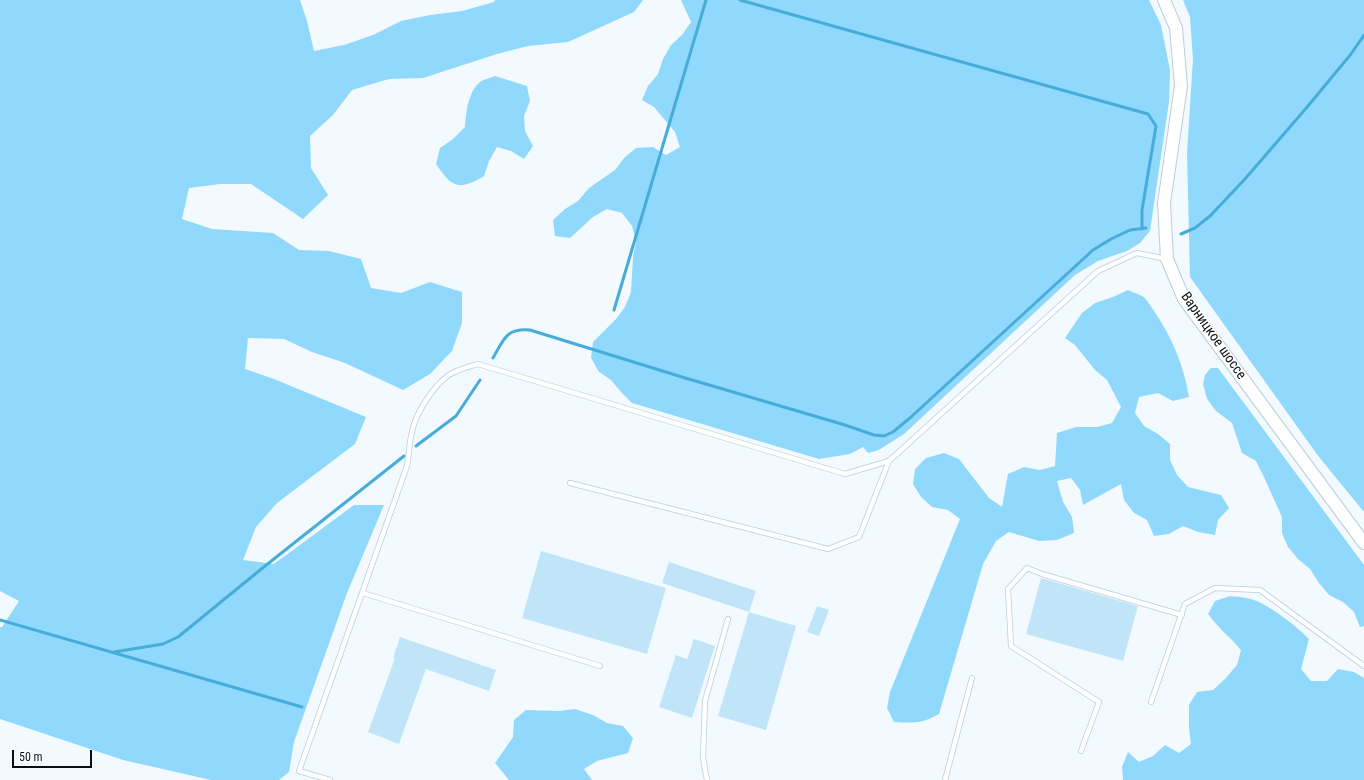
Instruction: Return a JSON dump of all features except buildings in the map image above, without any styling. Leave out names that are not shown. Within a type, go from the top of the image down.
[{"type":"street","name":"Варницкое шоссе","points":[[1164,0],[1176,28],[1181,86],[1164,203],[1167,259],[1184,299],[1364,543]]},
{"type":"lane","points":[[330,780],[299,770],[407,466],[412,431],[418,414],[427,399],[448,376],[463,368],[478,364],[845,474],[889,461],[1098,271],[1137,253],[1167,259]]},
{"type":"lane","points":[[570,483],[828,549],[859,537],[889,461]]},
{"type":"lane","points":[[1081,751],[1099,702],[1011,646],[1008,589],[1027,568],[1042,574],[1182,614]]},
{"type":"lane","points":[[1151,702],[1186,604],[1215,588],[1260,590],[1364,666]]},
{"type":"lane","points":[[363,593],[600,666]]},
{"type":"lane","points":[[707,780],[703,758],[705,701],[728,619]]},
{"type":"lane","points":[[945,780],[972,678]]},
{"type":"shaded area","points":[[0,0],[300,0],[314,51],[344,45],[373,35],[401,21],[430,15],[462,11],[494,2],[495,0],[643,0],[634,12],[568,42],[528,46],[497,54],[423,78],[389,79],[352,90],[333,115],[310,136],[311,168],[328,195],[303,219],[251,184],[220,184],[189,188],[182,219],[212,229],[273,233],[299,250],[329,251],[361,259],[371,288],[401,293],[430,282],[462,292],[462,323],[452,351],[430,374],[403,390],[345,363],[312,352],[284,339],[248,338],[245,369],[274,379],[366,417],[355,444],[277,503],[256,527],[243,560],[274,564],[354,505],[384,505],[347,593],[294,742],[289,772],[279,780],[211,780],[123,760],[0,719],[0,627],[2,627],[19,601],[0,591]]},
{"type":"shaded area","points":[[681,0],[1149,0],[1161,25],[1170,70],[1169,102],[1150,231],[1140,243],[1127,251],[1098,261],[1075,275],[904,434],[879,450],[868,453],[863,447],[850,454],[819,459],[632,403],[611,380],[599,372],[591,358],[593,342],[616,319],[625,307],[631,292],[633,257],[636,241],[632,226],[622,213],[607,209],[593,217],[570,238],[555,236],[553,220],[565,209],[578,201],[589,188],[615,170],[624,158],[636,148],[653,147],[666,155],[680,147],[675,132],[654,107],[642,100],[648,86],[658,74],[663,59],[671,45],[682,35],[691,22]]},
{"type":"shaded area","points":[[1183,0],[1364,0],[1364,512],[1319,457],[1190,277],[1187,153],[1193,59],[1190,17]]},
{"type":"shaded area","points":[[495,76],[527,86],[530,101],[524,116],[525,131],[533,146],[524,159],[511,151],[497,147],[489,161],[484,176],[468,184],[457,185],[447,178],[436,164],[440,148],[453,139],[465,127],[468,103],[476,86],[480,82]]},
{"type":"shaded area","points":[[1128,290],[1146,299],[1172,341],[1184,374],[1189,397],[1173,401],[1158,393],[1139,397],[1135,413],[1144,426],[1158,434],[1170,444],[1170,460],[1177,475],[1188,487],[1221,495],[1229,508],[1218,520],[1215,535],[1198,532],[1183,526],[1169,534],[1154,536],[1147,520],[1134,513],[1124,500],[1121,484],[1083,505],[1080,490],[1071,478],[1057,481],[1063,502],[1072,517],[1074,533],[1057,540],[1039,541],[1009,532],[996,541],[983,564],[939,714],[927,720],[917,722],[894,722],[887,708],[890,692],[960,519],[948,510],[932,507],[921,497],[913,484],[915,469],[926,458],[944,453],[959,459],[989,498],[1002,507],[1008,474],[1024,467],[1040,470],[1055,466],[1057,433],[1076,427],[1097,427],[1112,423],[1121,407],[1107,380],[1095,370],[1075,345],[1065,338],[1082,313],[1095,303]]},
{"type":"shaded area","points":[[1211,368],[1218,368],[1364,565],[1364,626],[1360,627],[1354,612],[1343,602],[1329,595],[1310,569],[1298,559],[1288,547],[1282,533],[1282,517],[1256,461],[1242,453],[1232,423],[1216,411],[1207,399],[1203,384],[1205,375]]},
{"type":"shaded area","points":[[1230,596],[1242,597],[1257,601],[1274,610],[1309,639],[1301,669],[1311,681],[1327,681],[1338,669],[1354,672],[1364,678],[1364,780],[1123,780],[1122,767],[1128,752],[1139,762],[1153,756],[1165,745],[1179,753],[1191,744],[1189,705],[1197,692],[1213,690],[1237,665],[1241,650],[1208,614],[1215,601]]},
{"type":"shaded area","points":[[575,709],[593,715],[607,723],[623,726],[633,738],[628,753],[597,761],[584,769],[592,780],[509,780],[495,763],[513,737],[514,720],[526,710],[559,711]]},
{"type":"waterway","points":[[614,310],[706,0]]},
{"type":"waterway","points":[[740,0],[1148,114],[1156,126],[1142,210],[1142,229]]},
{"type":"waterway","points":[[1181,234],[1195,228],[1210,216],[1245,179],[1351,54],[1364,35]]},
{"type":"waterway","points":[[493,358],[503,340],[507,336],[516,331],[530,330],[874,435],[884,436],[893,432],[911,417],[1093,250],[1130,230],[1146,228]]},
{"type":"waterway","points":[[416,446],[456,416],[480,380]]},
{"type":"waterway","points":[[114,652],[163,644],[178,637],[404,456]]},
{"type":"waterway","points":[[0,620],[302,707]]}]
